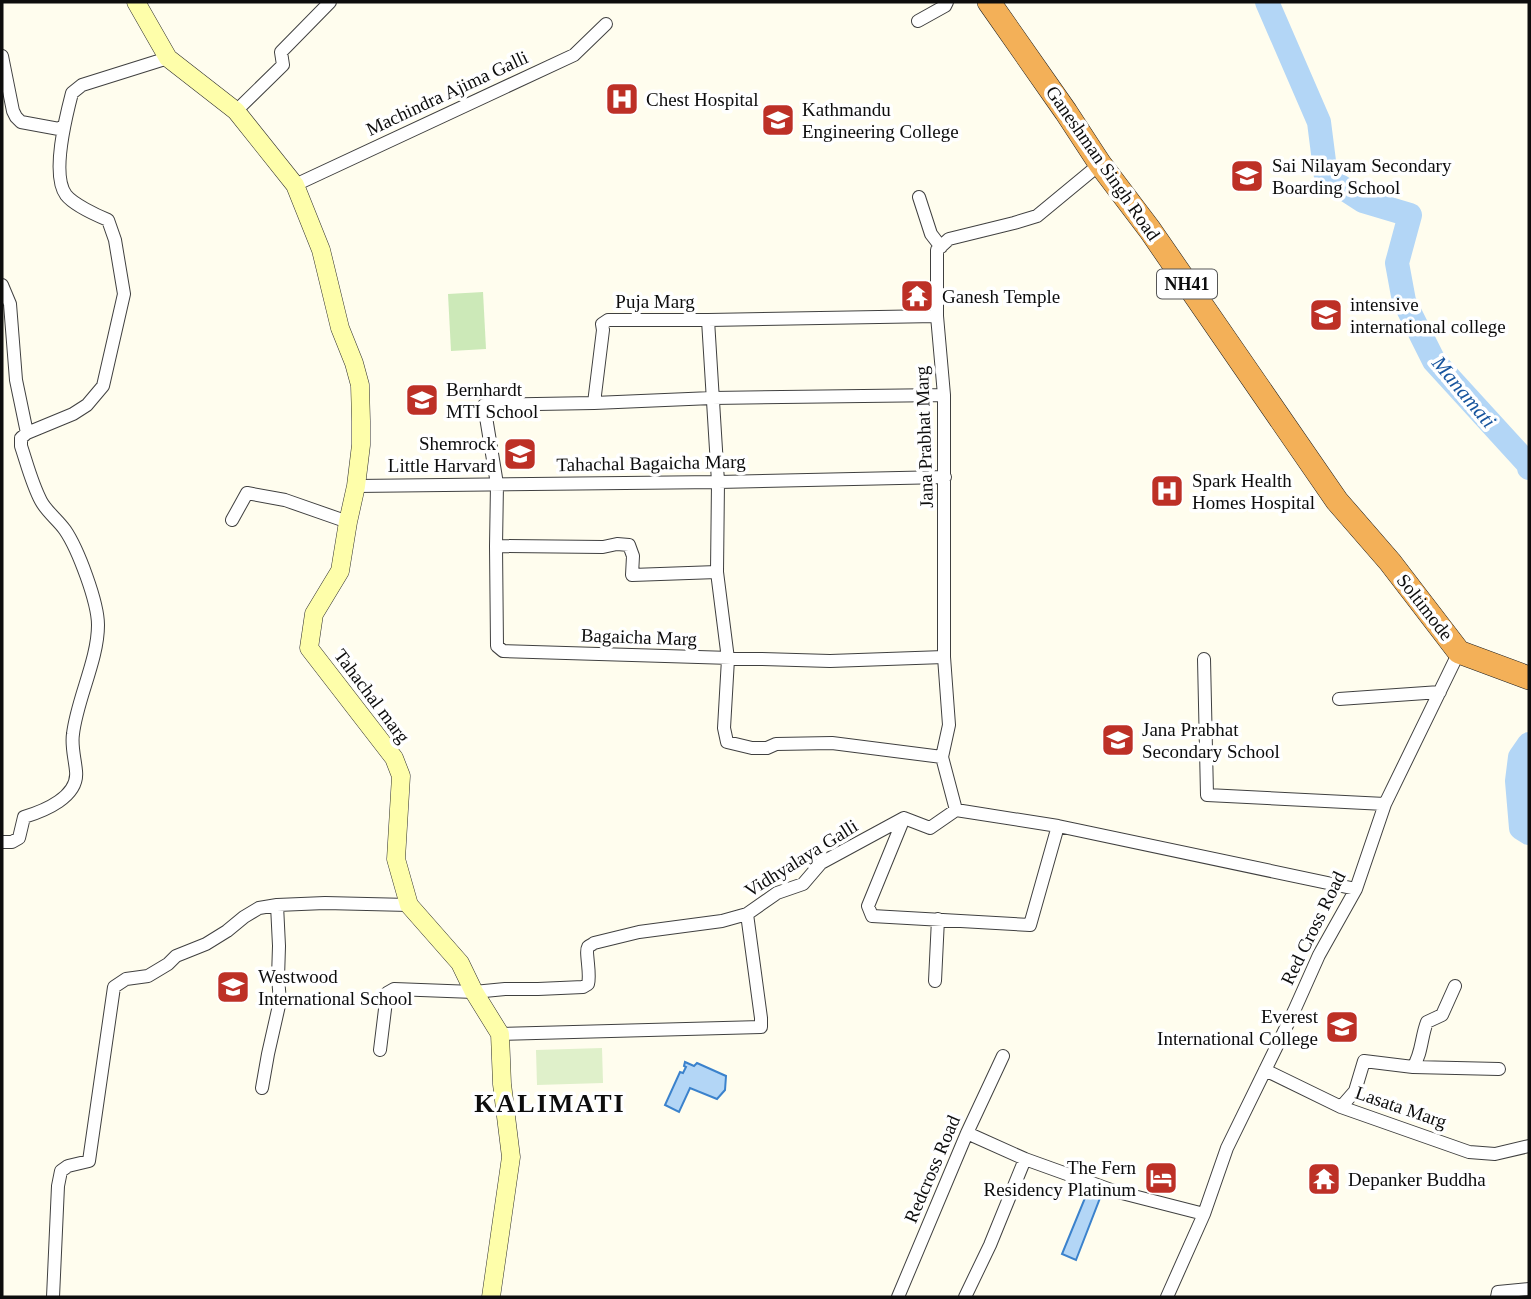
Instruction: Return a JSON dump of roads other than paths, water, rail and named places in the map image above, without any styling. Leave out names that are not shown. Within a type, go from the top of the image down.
[{"type":"highway","name":"Ganeshman Singh Road","points":[[989,2],[1336,501],[1390,562]]},
{"type":"highway","name":"Soltimode","points":[[1390,562],[1460,652]]},
{"type":"highway","points":[[1460,652],[1527,677]]},
{"type":"street","name":"Tahachal marg","points":[[136,2],[168,58],[236,111],[295,185],[321,250],[340,328],[355,363],[360,385],[361,445],[356,486],[340,572],[314,614],[309,648],[394,758],[401,776],[396,859],[410,905],[460,963],[500,1034],[502,1084],[511,1157],[491,1297]]},
{"type":"street","points":[[236,111],[283,65],[281,52],[330,2]]},
{"type":"street","points":[[918,21],[945,6],[947,2]]},
{"type":"street","name":"Machindra Ajima Galli","points":[[295,185],[574,55],[606,24]]},
{"type":"street","points":[[2,56],[16,117],[21,122],[59,129],[64,126]]},
{"type":"street","points":[[2,842],[12,842],[19,838],[24,817],[54,806],[61,801],[75,781],[72,738],[97,638],[98,621],[93,597],[73,544],[42,503],[21,446],[21,438],[27,433],[73,414],[87,405],[103,386],[124,294],[115,240],[108,220],[67,197],[62,187],[60,172],[64,126],[72,93],[82,85],[168,58]]},
{"type":"street","points":[[919,197],[931,234],[940,247],[949,239],[1037,216],[1100,164]]},
{"type":"street","name":"Jana Prabhat Marg","points":[[940,247],[937,250],[937,316],[944,395],[944,657],[948,725],[942,757],[956,810]]},
{"type":"street","points":[[2,285],[9,304],[16,380],[27,433]]},
{"type":"street","name":"Puja Marg","points":[[594,403],[603,330],[601,324],[608,320],[937,316]]},
{"type":"street","points":[[708,320],[718,482],[717,572],[728,659],[724,728],[727,742],[752,748],[767,748],[776,744],[832,743],[942,757]]},
{"type":"street","points":[[497,484],[484,405],[944,395]]},
{"type":"street","name":"Tahachal Bagaicha Marg","points":[[356,486],[945,477]]},
{"type":"street","name":"Bagaicha Marg","points":[[497,484],[497,646],[503,651],[830,661],[944,657]]},
{"type":"street","points":[[232,520],[247,493],[285,500],[348,522]]},
{"type":"street","points":[[496,546],[629,545],[633,556],[632,575],[717,572]]},
{"type":"street","name":"Red Cross Road","points":[[1167,1297],[1204,1214],[1227,1148],[1319,955],[1356,889],[1385,804],[1460,652]]},
{"type":"street","points":[[1203,659],[1207,795],[1385,804]]},
{"type":"street","points":[[1339,699],[1440,692]]},
{"type":"street","points":[[1058,826],[1031,925],[872,916],[869,911],[868,906],[904,818],[930,828],[956,810],[1058,826],[1356,889]]},
{"type":"street","name":"Vidhyalaya Galli","points":[[500,1034],[761,1027],[747,914],[777,893],[803,884],[821,863],[904,818]]},
{"type":"street","points":[[53,1297],[58,1186],[61,1171],[68,1166],[89,1161],[114,987],[126,979],[148,976],[176,956],[228,932],[259,908],[325,903],[410,905]]},
{"type":"street","points":[[262,1088],[280,1001],[277,905]]},
{"type":"street","points":[[380,1050],[387,993],[394,989],[474,992],[583,987],[588,984],[590,976],[587,950],[594,943],[639,932],[722,921],[747,914]]},
{"type":"street","points":[[935,981],[939,919]]},
{"type":"street","points":[[1413,1067],[1419,1059],[1427,1022],[1442,1015],[1455,986]]},
{"type":"street","name":"Redcross Road","points":[[898,1297],[967,1133],[1003,1056]]},
{"type":"street","points":[[1341,1107],[1355,1091],[1364,1061],[1413,1067],[1499,1069]]},
{"type":"street","name":"Lasata Marg","points":[[1265,1070],[1341,1107],[1469,1152],[1495,1154],[1529,1146]]},
{"type":"street","points":[[967,1133],[1025,1159],[1114,1191],[1204,1214]]},
{"type":"street","points":[[965,1297],[990,1245],[1025,1159]]},
{"type":"street","points":[[1497,1297],[1497,1292],[1529,1289]]},
{"type":"water","points":[[685,1062],[694,1066],[697,1063],[726,1076],[725,1090],[717,1099],[690,1088],[679,1112],[665,1105],[680,1072],[683,1073],[686,1067]]},
{"type":"water","points":[[1087,1193],[1100,1198],[1076,1260],[1062,1254]]},
{"type":"waterway","name":"Manamati","points":[[1267,2],[1319,122],[1326,177],[1363,201],[1410,215],[1397,263],[1404,301],[1434,361],[1529,468]]},
{"type":"waterway","name":"Manamati","points":[[1529,744],[1520,757],[1517,781],[1521,828],[1529,833]]},
{"type":"place","name":"Chest Hospital","points":[[622,99]]},
{"type":"place","name":"Kathmandu Engineering College","points":[[778,120]]},
{"type":"place","name":"Sai Nilayam Secondary Boarding School","points":[[1247,176]]},
{"type":"place","name":"Ganesh Temple","points":[[917,296]]},
{"type":"place","name":"intensive international college","points":[[1326,315]]},
{"type":"place","name":"Bernhardt MTI School","points":[[422,400]]},
{"type":"place","name":"Shemrock Little Harvard","points":[[520,454]]},
{"type":"place","name":"Spark Health Homes Hospital","points":[[1167,491]]},
{"type":"place","name":"Jana Prabhat Secondary School","points":[[1118,740]]},
{"type":"place","name":"Westwood International School","points":[[233,987]]},
{"type":"place","name":"Everest International College","points":[[1342,1027]]},
{"type":"place","name":"The Fern Residency Platinum","points":[[1161,1178]]},
{"type":"place","name":"Depanker Buddha","points":[[1324,1179]]},
{"type":"district","name":"KALIMATI","points":[[550,1103]]}]
